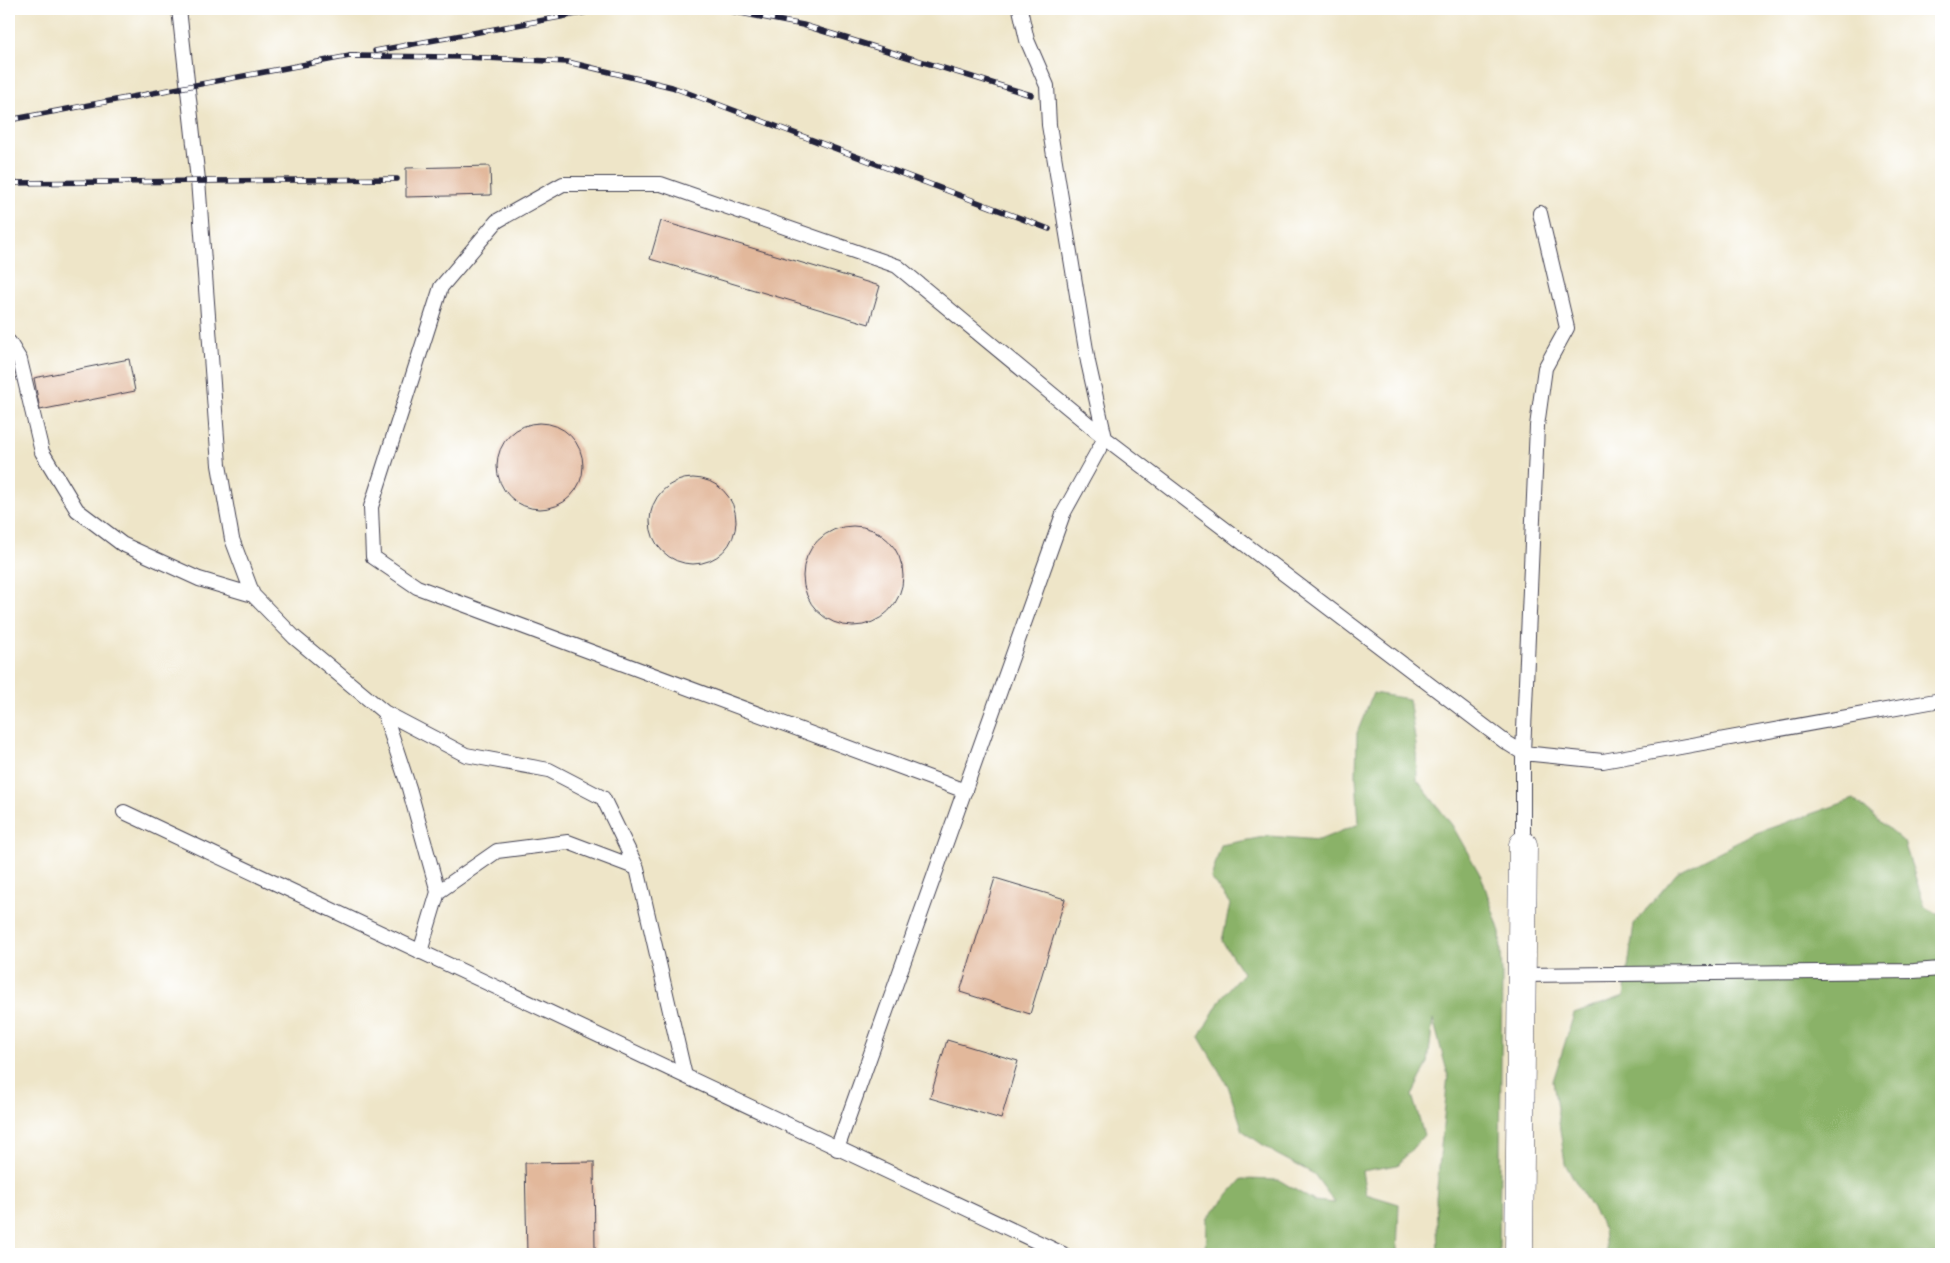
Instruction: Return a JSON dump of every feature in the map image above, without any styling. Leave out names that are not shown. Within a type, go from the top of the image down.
[{"type":"street","points":[[1519,1254],[1523,845]]},
{"type":"lane","points":[[179,9],[198,180],[218,465],[232,539],[253,595],[294,637],[384,712],[466,754],[549,770],[603,798],[637,868],[685,1076]]},
{"type":"lane","points":[[837,1149],[1063,514],[1105,438],[1088,362],[1049,125],[1046,86],[1027,40],[1020,9]]},
{"type":"lane","points":[[965,791],[417,588],[373,557],[372,507],[441,287],[497,221],[562,184],[660,184],[897,266],[1105,438],[1504,741],[1523,753],[1603,761],[1941,700]]},
{"type":"lane","points":[[1523,845],[1523,753],[1537,426],[1546,368],[1567,328],[1540,213]]},
{"type":"lane","points":[[9,342],[20,360],[42,452],[77,510],[122,544],[199,579],[253,595]]},
{"type":"lane","points":[[384,712],[409,788],[438,892],[420,952]]},
{"type":"lane","points":[[124,812],[1063,1254]]},
{"type":"lane","points":[[438,892],[498,851],[559,843],[568,842],[637,868]]},
{"type":"lane","points":[[1521,975],[1914,972],[1941,969]]},
{"type":"green space","points":[[1373,693],[1409,699],[1416,745],[1417,780],[1452,825],[1482,878],[1500,932],[1502,973],[1499,1254],[1438,1254],[1436,1198],[1448,1075],[1433,1019],[1428,1063],[1412,1095],[1424,1135],[1398,1165],[1362,1171],[1366,1194],[1399,1204],[1397,1254],[1206,1254],[1207,1219],[1242,1179],[1279,1180],[1314,1201],[1335,1203],[1314,1174],[1276,1154],[1243,1131],[1228,1086],[1199,1037],[1222,997],[1243,973],[1222,941],[1230,904],[1211,878],[1221,845],[1269,836],[1319,840],[1359,824],[1356,777],[1357,733]]},
{"type":"green space","points":[[1854,799],[1904,842],[1925,907],[1941,916],[1941,1254],[1606,1254],[1604,1229],[1565,1164],[1553,1081],[1574,1014],[1624,996],[1634,924],[1677,873],[1756,833]]},
{"type":"building","points":[[490,166],[491,195],[406,197],[406,168]]},
{"type":"building","points":[[661,221],[880,286],[869,324],[650,259]]},
{"type":"building","points":[[129,359],[135,391],[40,410],[34,378]]},
{"type":"building","points":[[540,423],[564,430],[576,442],[583,466],[576,490],[564,502],[540,509],[516,502],[504,490],[497,466],[504,442],[516,430]]},
{"type":"building","points":[[693,478],[709,481],[717,485],[729,497],[733,505],[736,521],[733,537],[729,545],[717,557],[709,561],[693,564],[677,561],[669,557],[657,545],[653,537],[650,521],[653,505],[657,497],[669,485],[677,481]]},
{"type":"building","points":[[853,526],[872,529],[889,540],[900,557],[903,576],[900,595],[889,612],[872,623],[853,626],[834,623],[817,612],[806,595],[803,576],[806,557],[817,540],[834,529]]},
{"type":"building","points":[[995,878],[1065,899],[1030,1014],[960,992]]},
{"type":"building","points":[[947,1040],[1018,1061],[1001,1119],[930,1098]]},
{"type":"building","points":[[594,1162],[595,1252],[527,1254],[525,1163]]},
{"type":"railway","points":[[375,51],[604,9]]},
{"type":"railway","points":[[720,9],[803,25],[1031,95]]},
{"type":"railway","points":[[9,120],[355,55]]},
{"type":"railway","points":[[349,56],[465,57],[568,62],[672,87],[1049,229]]},
{"type":"railway","points":[[9,183],[397,179]]}]
